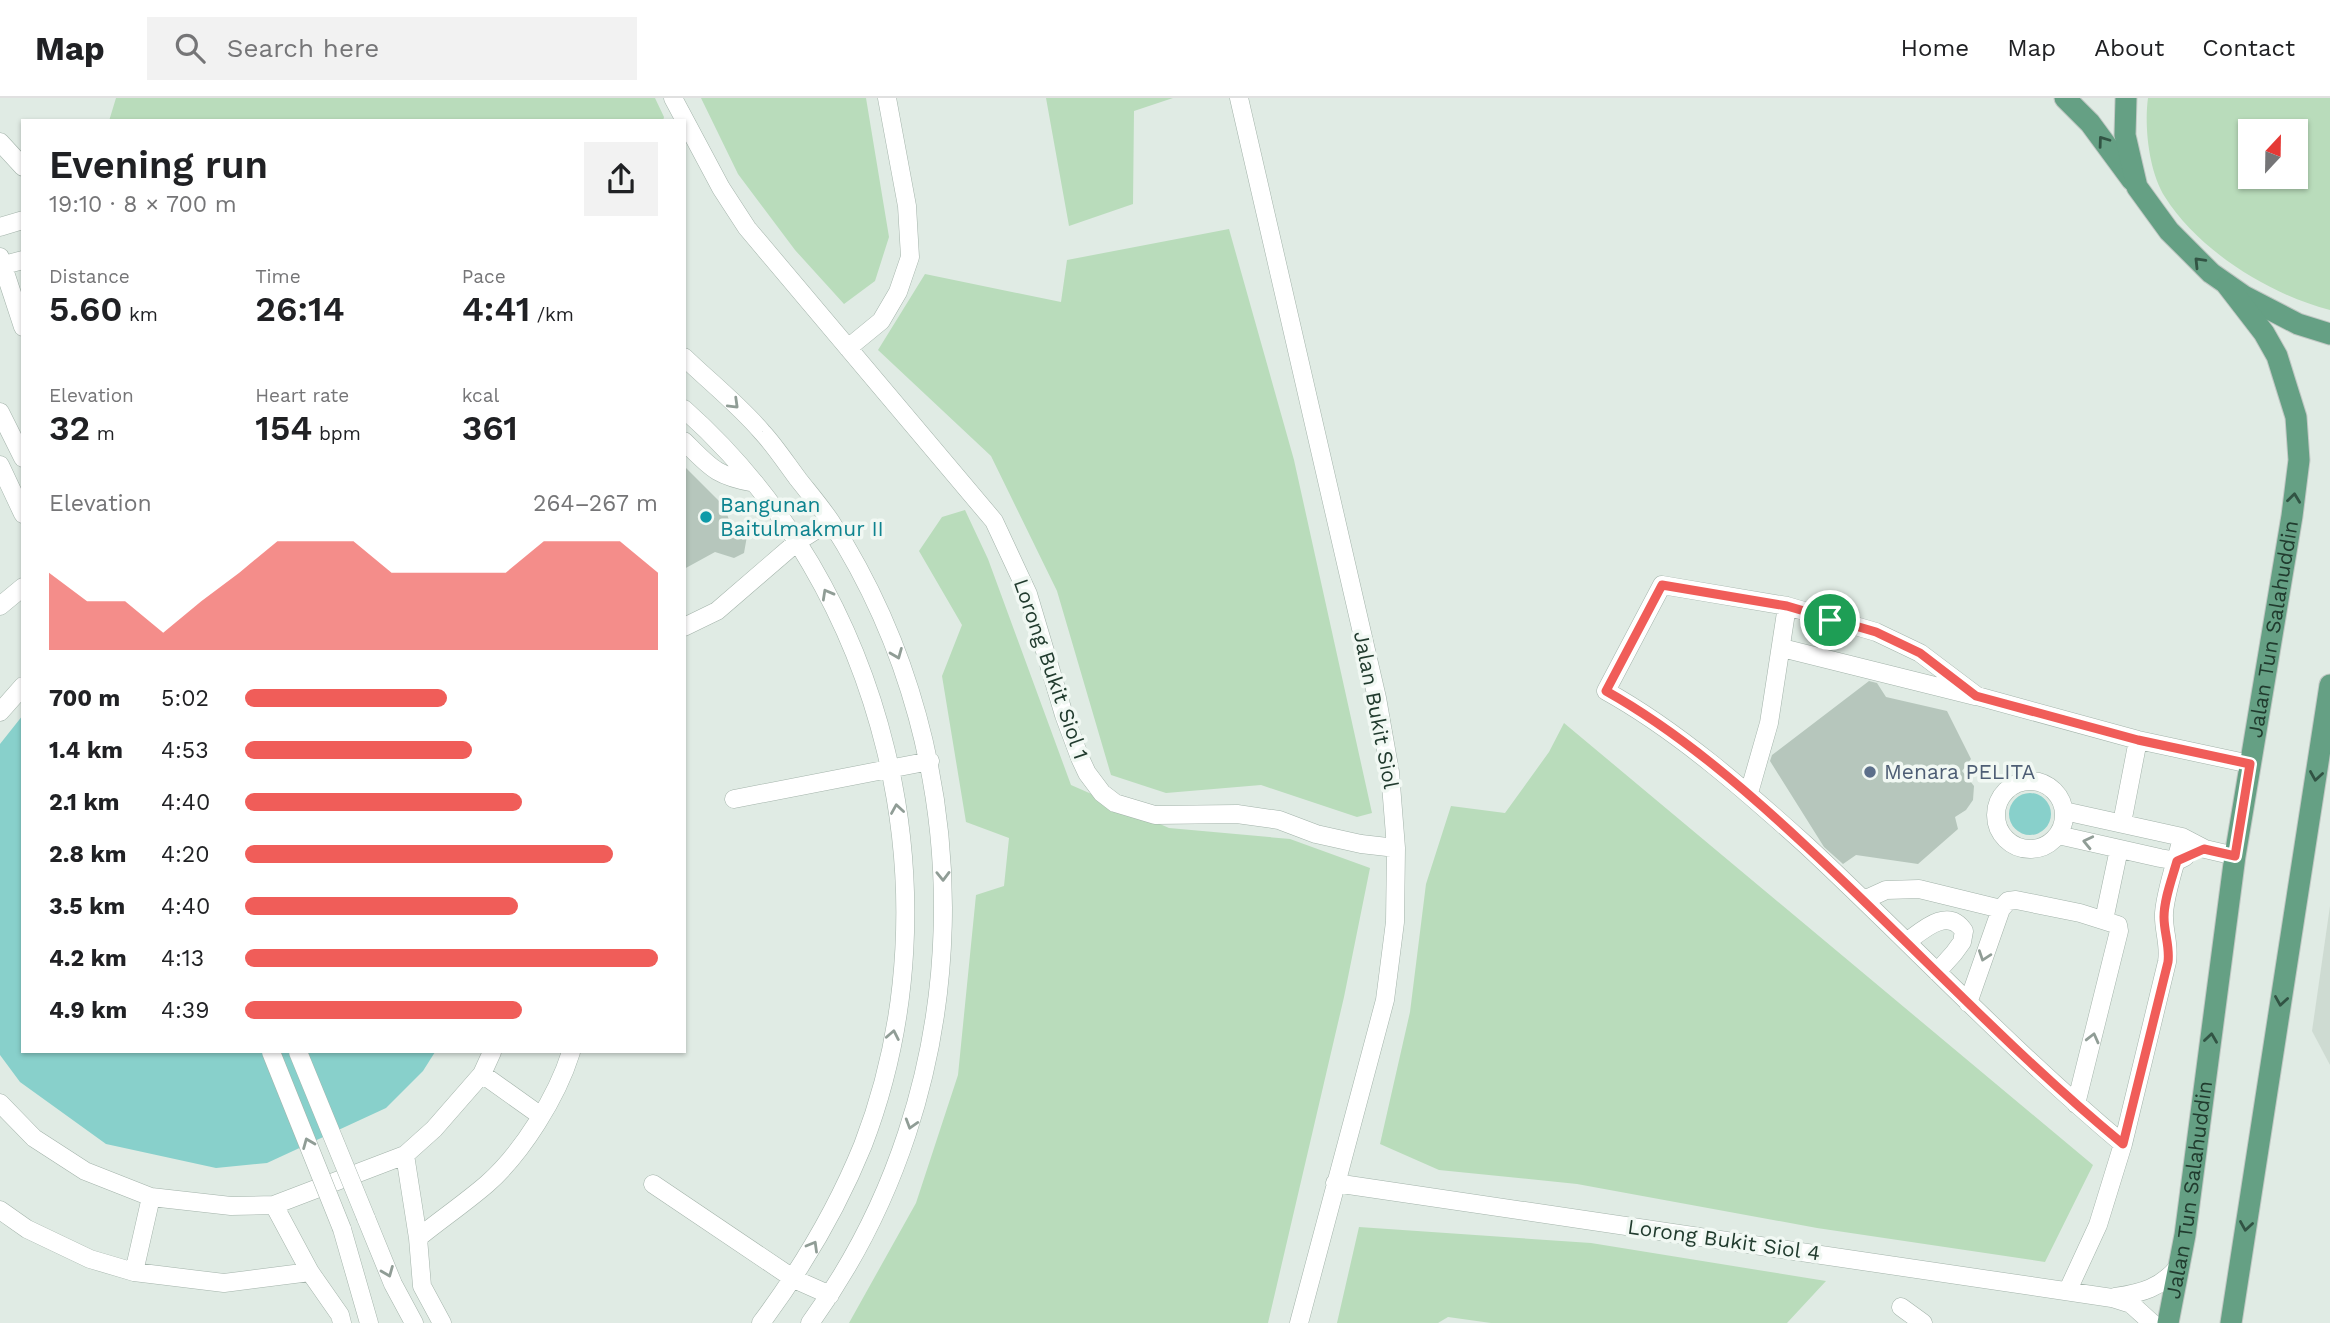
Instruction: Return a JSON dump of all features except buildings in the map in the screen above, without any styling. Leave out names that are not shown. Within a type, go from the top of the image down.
[{"type":"main road","points":[[2065,98],[2090,123],[2169,231],[2211,273],[2276,314],[2330,334]]},
{"type":"main road","points":[[2126,98],[2125,135],[2137,187]]},
{"type":"main road","name":"Jalan Tun Salahuddin","points":[[2168,1323],[2179,1266],[2235,856],[2299,460],[2296,417],[2277,356],[2264,333],[2227,285]]},
{"type":"main road","points":[[2231,1323],[2330,685]]},
{"type":"street","name":"Lorong Bukit Siol 1","points":[[673,98],[684,119]]},
{"type":"street","points":[[848,348],[881,321],[898,292],[910,257],[907,206],[887,98]]},
{"type":"street","name":"Jalan Bukit Siol","points":[[1239,98],[1377,698],[1390,772],[1396,848],[1395,922],[1385,1000],[1299,1323]]},
{"type":"street","name":"Lorong Bukit Siol 1","points":[[686,123],[714,177],[747,228],[994,521],[1028,594],[1064,715],[1080,758],[1101,793],[1115,803],[1155,815],[1237,814],[1279,820],[1317,834],[1361,844],[1396,848]]},
{"type":"street","points":[[0,142],[21,165]]},
{"type":"street","points":[[0,226],[21,221]]},
{"type":"street","points":[[1,263],[21,260]]},
{"type":"street","points":[[1,263],[21,273]]},
{"type":"street","points":[[1,263],[21,321]]},
{"type":"street","points":[[686,359],[762,431],[830,521],[873,597],[906,677],[930,761],[943,853],[944,946],[933,1038],[910,1128],[876,1214],[830,1296],[810,1323]]},
{"type":"street","points":[[686,411],[755,483],[797,541],[838,613],[869,690],[891,769],[903,845],[905,920],[898,1009],[886,1071],[863,1144],[832,1213],[794,1279],[761,1323]]},
{"type":"street","points":[[0,412],[21,454]]},
{"type":"street","points":[[686,443],[713,470],[730,478],[755,483]]},
{"type":"street","points":[[0,465],[21,510]]},
{"type":"street","points":[[686,626],[717,611],[797,541],[830,521]]},
{"type":"street","points":[[1976,696],[1920,653],[1876,632],[1787,606],[1662,585],[1606,691],[1633,706],[1749,793],[1908,941],[1968,1003],[2123,1144]]},
{"type":"street","points":[[0,606],[21,589]]},
{"type":"street","points":[[1749,793],[1769,723],[1787,606]]},
{"type":"street","points":[[1782,648],[2138,740],[2250,764]]},
{"type":"street","points":[[0,712],[21,688]]},
{"type":"street","points":[[2122,823],[2138,740]]},
{"type":"street","points":[[734,799],[930,761]]},
{"type":"street","points":[[2024,781],[2046,784],[2061,800],[2064,811],[2058,835],[2040,848],[2017,847],[2001,833],[1996,822],[1998,801],[2013,785],[2024,781]]},
{"type":"street","points":[[2064,811],[2182,836],[2204,849],[2235,856]]},
{"type":"street","points":[[2058,835],[2177,861],[2204,849]]},
{"type":"street","points":[[2068,1290],[2098,1225],[2123,1144],[2168,962],[2164,907],[2182,836]]},
{"type":"street","points":[[2104,920],[2119,849]]},
{"type":"street","points":[[1864,900],[1886,890],[1919,888],[2001,909]]},
{"type":"street","points":[[1968,1003],[2001,909],[2008,901],[2016,900],[2116,923],[2119,931],[2076,1104]]},
{"type":"street","points":[[1908,941],[1937,921],[1955,921],[1961,926],[1964,931],[1962,942],[1937,972]]},
{"type":"street","points":[[271,1053],[342,1229],[367,1315],[341,1319],[310,1272],[274,1205]]},
{"type":"street","points":[[298,1053],[393,1284],[414,1323]]},
{"type":"street","points":[[0,1103],[34,1138],[85,1171],[151,1197],[231,1206],[274,1205],[405,1155],[434,1129],[482,1074],[492,1053]]},
{"type":"street","points":[[418,1238],[488,1183],[524,1142],[541,1116],[571,1053]]},
{"type":"street","points":[[482,1074],[541,1116]]},
{"type":"street","points":[[405,1155],[418,1238],[422,1286],[442,1323]]},
{"type":"street","name":"Lorong Bukit Siol 4","points":[[1335,1183],[2112,1297]]},
{"type":"street","points":[[653,1184],[794,1279],[830,1296]]},
{"type":"street","points":[[134,1272],[151,1197]]},
{"type":"street","points":[[0,1210],[27,1229],[90,1259],[134,1272],[224,1283],[310,1272]]},
{"type":"street","points":[[2112,1297],[2149,1291],[2170,1278],[2179,1266]]},
{"type":"street","points":[[401,1297],[422,1286]]},
{"type":"street","points":[[2112,1297],[2131,1304],[2152,1323]]},
{"type":"street","points":[[1901,1307],[1923,1323]]},
{"type":"shaded area","points":[[2330,906],[2330,1065],[2312,1031]]},
{"type":"green space","points":[[116,98],[655,98],[664,117],[664,119],[110,119]]},
{"type":"green space","points":[[701,98],[866,98],[889,237],[875,281],[844,304],[795,250],[738,174]]},
{"type":"green space","points":[[1046,98],[1173,98],[1134,111],[1133,204],[1069,226]]},
{"type":"green space","points":[[2148,98],[2330,98],[2330,310],[2260,282],[2237,268],[2196,235],[2179,216],[2160,187],[2147,135]]},
{"type":"green space","points":[[1229,229],[1294,460],[1372,813],[1357,817],[1261,785],[1166,793],[1111,775],[1057,591],[991,456],[878,350],[925,274],[1061,302],[1067,260]]},
{"type":"green space","points":[[965,510],[988,559],[1071,785],[1169,828],[1290,839],[1370,868],[1344,997],[1268,1323],[849,1323],[916,1203],[958,1075],[976,895],[1004,886],[1009,838],[966,822],[942,676],[962,625],[919,551],[942,517]]},
{"type":"green space","points":[[1564,723],[2093,1165],[2045,1262],[1817,1228],[1577,1184],[1439,1170],[1380,1144],[1410,1012],[1426,884],[1451,806],[1505,813],[1549,752]]},
{"type":"green space","points":[[1359,1227],[1591,1243],[1826,1281],[1787,1323],[1491,1323],[1448,1317],[1438,1323],[1337,1323]]},
{"type":"water","points":[[21,718],[21,1053],[434,1053],[423,1071],[386,1108],[267,1163],[216,1168],[106,1144],[20,1082],[0,1055],[0,744]]},
{"type":"water","points":[[2030,793],[2045,799],[2051,814],[2045,829],[2030,835],[2015,829],[2009,814],[2015,799]]},
{"type":"place","name":"Bangunan Baitulmakmur II","points":[[706,517]]},
{"type":"place","name":"Menara PELITA","points":[[1870,772]]},
{"type":"route","points":[[1662,585],[1787,606],[1830,620],[1876,632],[1920,653],[1976,696],[2138,740],[2250,764],[2235,856],[2204,849],[2177,861],[2164,907],[2168,962],[2123,1144],[2036,1069],[1908,941],[1749,793],[1633,706],[1606,691],[1662,585]]}]
